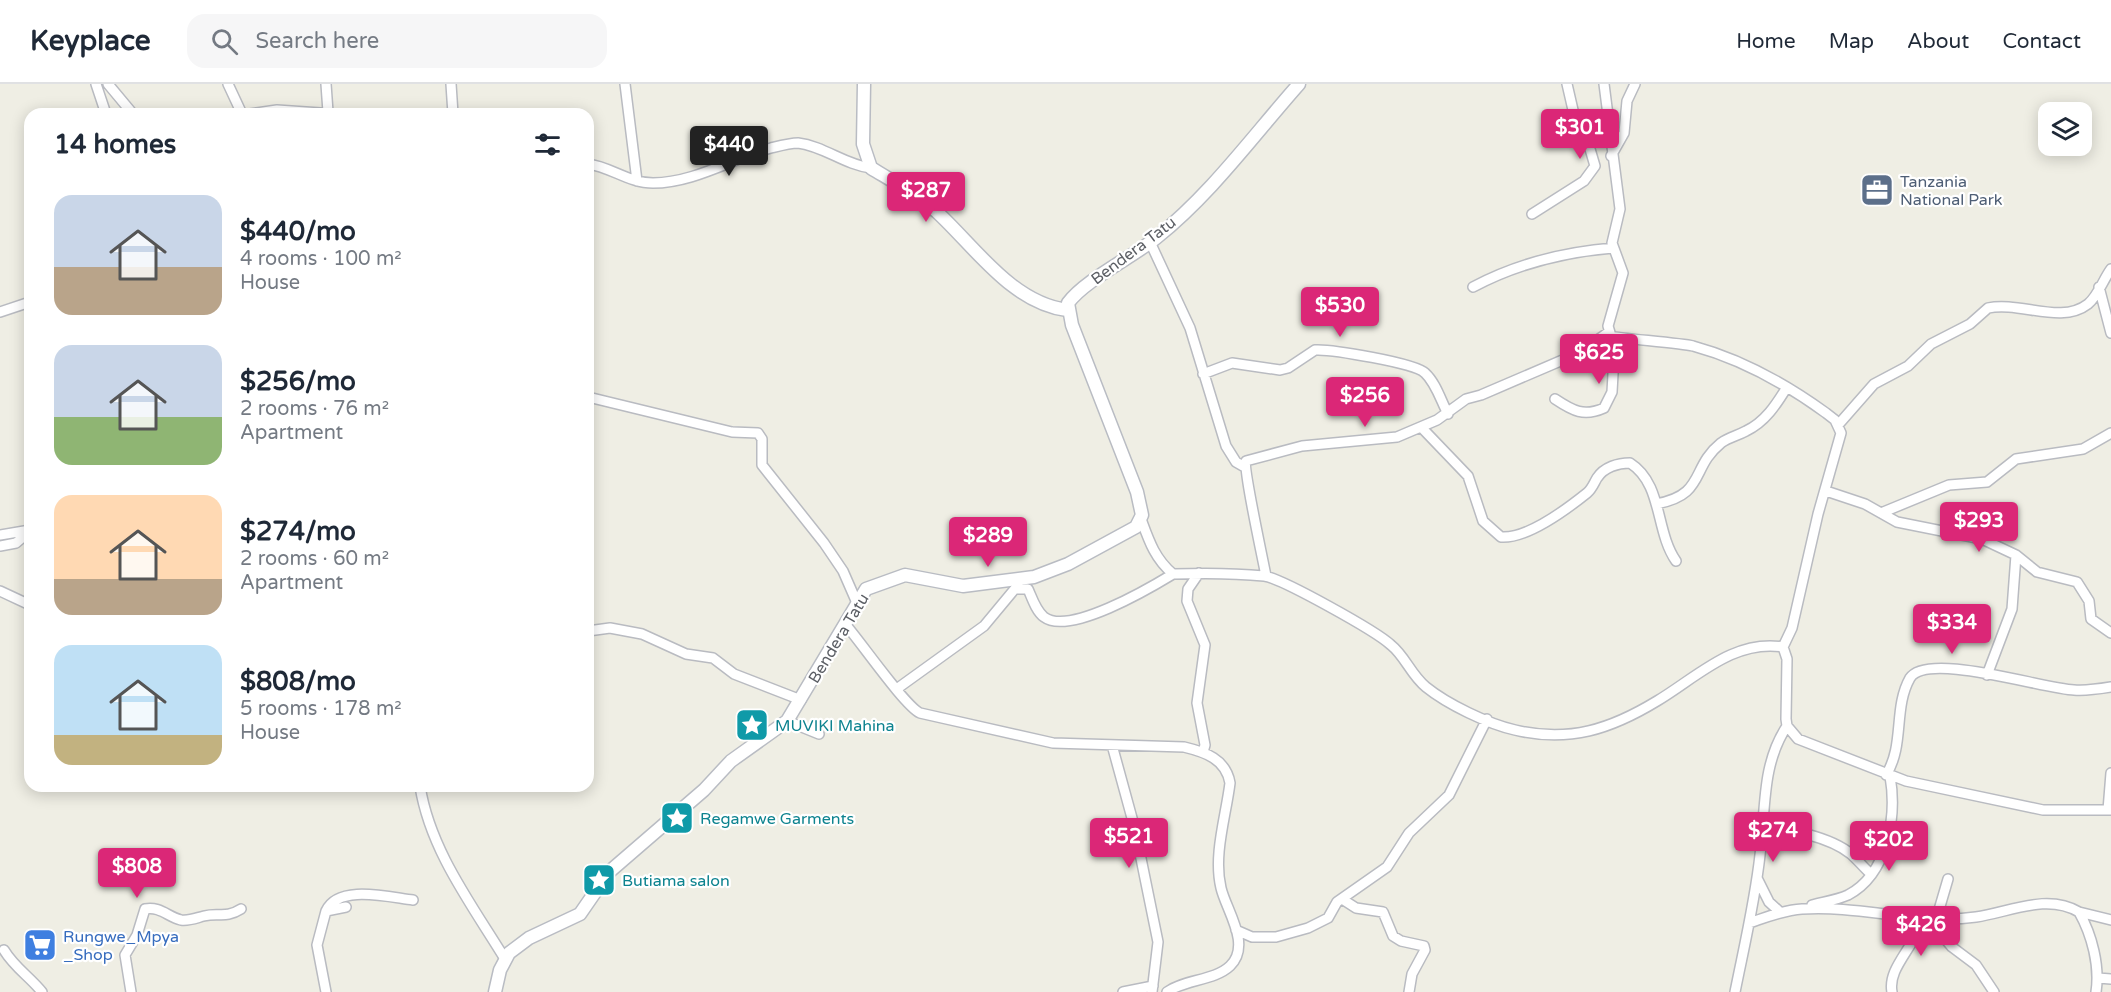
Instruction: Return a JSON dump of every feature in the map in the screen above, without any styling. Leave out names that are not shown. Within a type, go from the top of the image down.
[{"type":"main road","points":[[864,84],[863,144],[871,168],[930,206],[1012,285],[1044,305],[1067,310],[1137,492],[1141,519]]},
{"type":"main road","name":"Bendera Tatu","points":[[1067,310],[1068,303],[1078,291],[1150,242],[1221,178],[1299,84]]},
{"type":"main road","name":"Bendera Tatu","points":[[505,959],[517,946],[529,938],[580,914],[605,876],[704,790],[731,761],[787,721],[866,589],[905,575],[963,586],[1018,584],[1068,564],[1136,527],[1141,519]]},
{"type":"main road","points":[[495,992],[505,959]]},
{"type":"street","points":[[96,84],[104,108]]},
{"type":"street","points":[[108,84],[128,108]]},
{"type":"street","points":[[228,84],[239,108]]},
{"type":"street","points":[[326,84],[331,108]]},
{"type":"street","points":[[451,84],[453,108]]},
{"type":"street","points":[[625,84],[636,181]]},
{"type":"street","points":[[1532,214],[1555,197],[1584,182],[1595,166],[1590,149],[1576,123],[1567,84]]},
{"type":"street","points":[[1555,399],[1573,411],[1585,414],[1604,408],[1612,393],[1612,335],[1623,273],[1613,248],[1620,209],[1611,156],[1604,84]]},
{"type":"street","points":[[1611,156],[1623,134],[1627,101],[1635,84]]},
{"type":"street","points":[[594,166],[636,181],[653,183],[692,176],[745,155],[797,143],[815,148],[855,166],[871,168]]},
{"type":"street","points":[[1150,242],[1190,328],[1226,446],[1236,462],[1244,466]]},
{"type":"street","points":[[1473,287],[1499,273],[1525,265],[1613,248]]},
{"type":"street","points":[[1838,425],[1874,384],[1908,366],[1931,344],[1970,324],[1988,308],[2029,308],[2052,313],[2067,313],[2089,303],[2111,269]]},
{"type":"street","points":[[2099,287],[2111,333]]},
{"type":"street","points":[[0,312],[24,304]]},
{"type":"street","points":[[1266,576],[1255,511],[1244,466],[1246,461],[1302,446],[1397,438],[1448,414],[1466,399],[1481,395],[1579,353],[1612,335],[1693,346],[1752,368],[1787,387],[1838,425],[1840,440],[1818,514],[1792,628],[1783,647],[1787,659],[1787,726],[1777,741],[1771,758],[1757,878],[1735,992]]},
{"type":"street","points":[[1203,374],[1232,363],[1280,370],[1288,368],[1315,350],[1360,355],[1421,370],[1433,384],[1448,414]]},
{"type":"street","points":[[1656,504],[1682,497],[1690,490],[1714,450],[1730,437],[1749,430],[1760,422],[1774,409],[1787,387]]},
{"type":"street","points":[[594,399],[732,432],[758,433],[762,439],[762,465],[824,543],[843,571],[857,603]]},
{"type":"street","points":[[1421,427],[1468,476],[1483,521],[1501,537],[1518,535],[1558,514],[1591,490],[1598,475],[1620,463],[1630,463],[1638,468],[1645,477],[1656,504],[1662,534],[1676,561]]},
{"type":"street","points":[[1881,513],[1948,484],[1987,482],[2016,459],[2083,449],[2111,434]]},
{"type":"street","points":[[1826,491],[1865,504],[1897,522],[1982,539],[2016,555],[2037,572],[2079,584],[2089,601],[2091,619],[2111,633]]},
{"type":"street","points":[[1141,519],[1152,548],[1162,565],[1173,574]]},
{"type":"street","points":[[0,535],[24,532]]},
{"type":"street","points":[[0,546],[16,543],[24,536]]},
{"type":"street","points":[[1987,675],[2012,609],[2016,555]]},
{"type":"street","points":[[1199,573],[1188,589],[1187,601],[1205,645],[1197,703],[1205,745],[1203,752]]},
{"type":"street","points":[[898,688],[984,626],[1018,584],[1028,589],[1043,616],[1051,621],[1090,616],[1142,594],[1173,574],[1266,576],[1379,635],[1394,647],[1407,668],[1426,687],[1461,708],[1514,730],[1562,737],[1607,727],[1659,700],[1712,664],[1737,652],[1758,646],[1783,647]]},
{"type":"street","points":[[0,591],[24,602]]},
{"type":"street","points":[[845,624],[898,688],[906,702],[915,710],[930,716],[1053,743],[1166,744],[1203,752],[1222,764],[1228,773],[1230,783],[1219,875],[1236,930],[1237,948],[1232,964],[1222,971],[1182,984],[1167,992]]},
{"type":"street","points":[[594,630],[610,628],[642,634],[686,654],[713,658],[734,674],[801,700]]},
{"type":"street","points":[[1801,909],[1845,896],[1857,889],[1878,864],[1894,806],[1888,776],[1897,752],[1905,693],[1914,673],[1922,669],[1938,667],[2075,690],[2111,687]]},
{"type":"street","points":[[1236,930],[1263,938],[1291,934],[1325,921],[1333,907],[1342,898],[1387,867],[1409,833],[1449,795],[1487,719]]},
{"type":"street","points":[[787,721],[819,734]]},
{"type":"street","points":[[1787,726],[1798,740],[1888,776],[2043,810],[2109,810],[2111,773]]},
{"type":"street","points":[[1112,745],[1135,829],[1158,942],[1153,989],[1123,992]]},
{"type":"street","points":[[421,792],[429,825],[440,849],[505,959]]},
{"type":"street","points":[[1762,828],[1784,828],[1832,844],[1850,853],[1871,874]]},
{"type":"street","points":[[1757,878],[1769,902],[1780,912]]},
{"type":"street","points":[[1892,992],[1893,974],[1929,920],[1948,879]]},
{"type":"street","points":[[326,992],[317,945],[330,902],[342,896],[376,896],[412,900]]},
{"type":"street","points":[[1342,898],[1356,908],[1383,912],[1393,936],[1401,941],[1424,946],[1424,953],[1412,974],[1409,992]]},
{"type":"street","points":[[1749,923],[1780,912],[1801,909],[1849,909],[1929,920],[1980,916],[2029,905],[2056,904],[2111,920]]},
{"type":"street","points":[[326,911],[346,907]]},
{"type":"street","points":[[131,992],[125,955],[137,935],[145,909],[156,908],[182,920],[189,920],[206,915],[224,916],[241,909]]},
{"type":"street","points":[[2079,912],[2088,931],[2098,978],[2096,992]]},
{"type":"street","points":[[1929,920],[1952,947],[1976,964],[1994,992]]},
{"type":"street","points":[[4,950],[12,964],[30,977],[42,992]]},
{"type":"street","points":[[2098,978],[2111,980]]},
{"type":"place","name":"Tanzania National Park","points":[[1877,190]]},
{"type":"place","name":"MUVIKI Mahina","points":[[752,725]]},
{"type":"place","name":"Regamwe Garments","points":[[677,818]]},
{"type":"place","name":"Butiama salon","points":[[599,880]]},
{"type":"place","name":"Rungwe_Mpya _Shop","points":[[40,945]]}]
